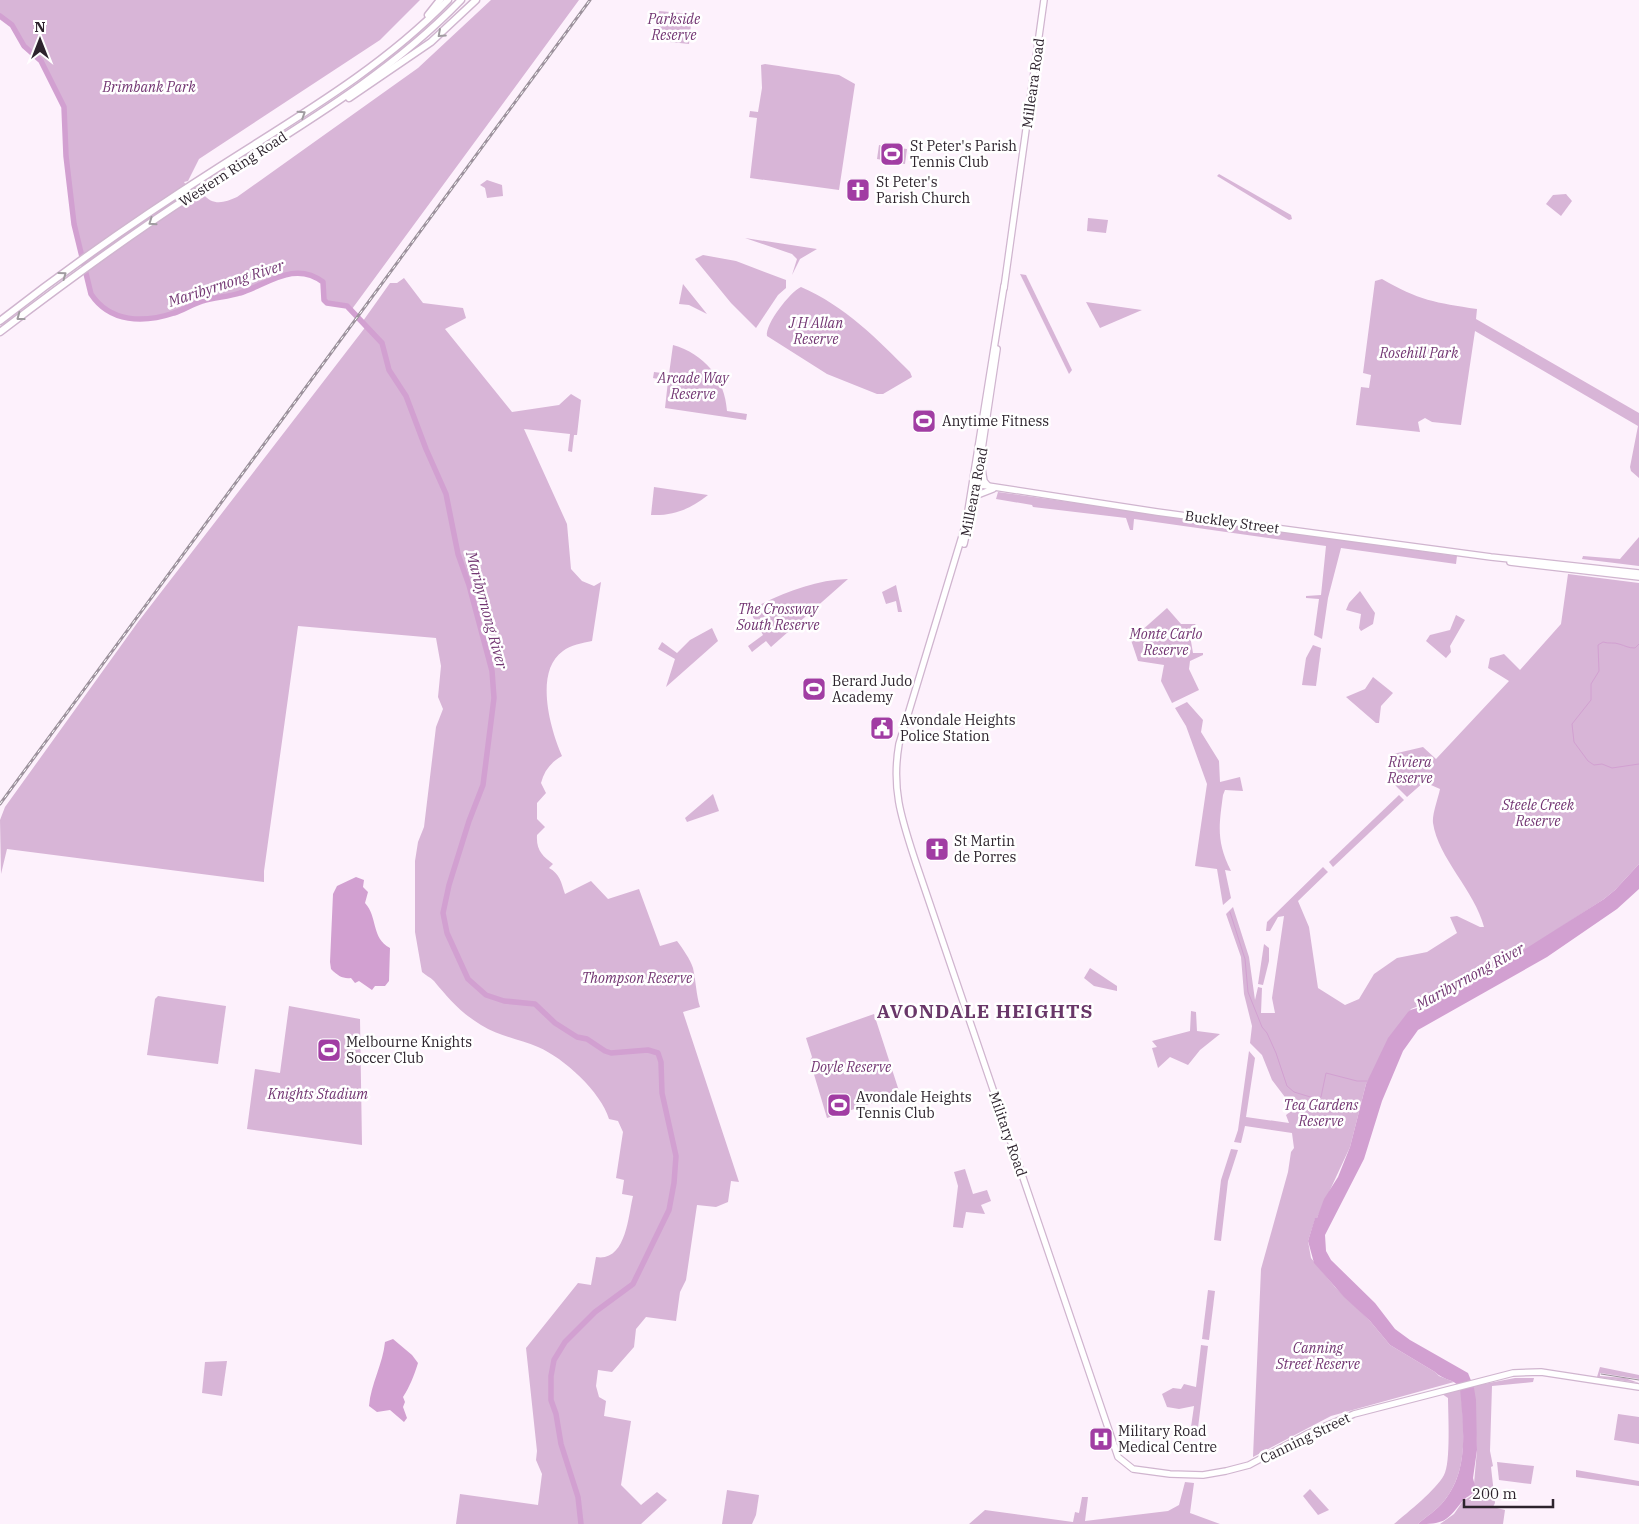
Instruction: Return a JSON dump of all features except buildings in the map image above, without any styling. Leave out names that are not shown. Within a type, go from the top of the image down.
[{"type":"highway","points":[[411,35],[440,0]]},
{"type":"highway","name":"Western Ring Road","points":[[0,320],[187,187],[367,71],[411,35],[448,0]]},
{"type":"highway","name":"Western Ring Road","points":[[0,332],[75,276],[192,195],[328,108],[399,58],[461,0]]},
{"type":"highway","points":[[328,108],[357,94],[424,48],[476,0]]},
{"type":"main road","name":"Milleara Road","points":[[898,805],[896,783],[898,754],[966,523],[981,456],[1044,0]]},
{"type":"main road","name":"Milleara Road","points":[[924,663],[965,539],[975,496],[975,484],[1004,286]]},
{"type":"main road","points":[[975,496],[992,487],[983,479],[981,456]]},
{"type":"main road","name":"Buckley Street","points":[[975,484],[1491,557],[1639,573]]},
{"type":"main road","name":"Buckley Street","points":[[1491,557],[1530,566],[1639,577]]},
{"type":"main road","name":"Military Road","points":[[898,805],[1082,1354],[1115,1451],[1121,1461]]},
{"type":"main road","name":"Canning Street","points":[[1121,1461],[1133,1469],[1170,1474],[1216,1473],[1249,1464],[1307,1434],[1353,1414],[1489,1378],[1520,1372],[1541,1372],[1639,1387]]},
{"type":"green space","name":"Brimbank Park","points":[[0,0],[420,0],[380,40],[199,159],[188,181],[184,182],[195,199],[203,194],[215,202],[219,202],[237,197],[418,68],[491,0],[579,0],[352,309],[332,305],[325,301],[323,282],[307,274],[275,277],[240,293],[209,299],[176,312],[146,319],[122,318],[103,307],[91,294],[74,224],[66,156],[64,107],[41,61],[24,46],[12,25],[0,16]]},
{"type":"green space","name":"Parkside Reserve","points":[[659,11],[692,14],[689,44],[670,42],[656,35]]},
{"type":"green space","points":[[765,64],[839,75],[855,84],[839,190],[750,178],[757,118],[749,117],[750,111],[758,112],[762,88],[761,65]]},
{"type":"green space","name":"St Peter's Parish Tennis Club","points":[[879,145],[907,149],[905,164],[877,159]]},
{"type":"green space","points":[[1219,174],[1291,215],[1292,219],[1289,220],[1217,176]]},
{"type":"green space","points":[[487,180],[502,185],[503,196],[487,198],[485,188],[480,185]]},
{"type":"green space","points":[[1566,194],[1572,201],[1561,216],[1546,204],[1553,195]]},
{"type":"green space","points":[[1088,218],[1108,220],[1106,233],[1087,231]]},
{"type":"green space","points":[[745,238],[817,249],[800,259],[792,275],[797,259],[792,254]]},
{"type":"green space","points":[[703,255],[736,261],[786,280],[786,288],[778,295],[756,328],[731,303],[695,259]]},
{"type":"green space","points":[[1020,274],[1026,275],[1072,370],[1069,374]]},
{"type":"green space","name":"Thompson Reserve","points":[[404,278],[423,303],[463,308],[466,318],[445,329],[512,412],[559,405],[571,394],[581,400],[577,435],[574,435],[572,452],[568,451],[570,434],[524,429],[567,524],[571,569],[582,581],[594,586],[601,582],[592,641],[563,651],[554,660],[549,672],[547,701],[549,716],[562,756],[548,767],[541,783],[546,793],[537,803],[537,819],[545,827],[537,835],[538,845],[543,856],[553,864],[549,868],[558,876],[565,894],[591,881],[608,899],[639,889],[660,946],[677,941],[686,954],[693,968],[700,1007],[683,1012],[739,1182],[731,1181],[728,1202],[716,1207],[697,1205],[686,1280],[680,1292],[676,1321],[646,1317],[636,1329],[634,1347],[612,1372],[598,1370],[596,1386],[599,1397],[606,1401],[604,1416],[631,1421],[621,1485],[641,1505],[657,1492],[667,1500],[641,1524],[456,1524],[460,1494],[538,1505],[542,1474],[536,1460],[537,1451],[526,1348],[578,1283],[591,1285],[596,1257],[606,1257],[614,1253],[620,1245],[627,1226],[633,1196],[622,1194],[624,1180],[616,1178],[623,1132],[618,1121],[609,1119],[605,1109],[590,1087],[570,1067],[548,1052],[488,1029],[474,1020],[455,1005],[434,981],[422,972],[415,932],[415,861],[418,842],[424,827],[436,727],[443,709],[438,697],[441,666],[436,638],[298,626],[264,882],[7,849],[1,874],[0,820],[5,807],[138,622],[367,325],[363,321],[390,283],[397,283]]},
{"type":"green space","name":"Rosehill Park","points":[[1382,279],[1406,292],[1428,300],[1477,309],[1476,319],[1639,413],[1639,478],[1631,471],[1630,467],[1638,426],[1475,331],[1461,425],[1432,422],[1425,418],[1418,422],[1420,432],[1356,425],[1361,387],[1369,388],[1371,375],[1363,373],[1375,281]]},
{"type":"green space","points":[[683,284],[707,314],[689,305],[679,304]]},
{"type":"green space","name":"J H Allan Reserve","points":[[801,287],[832,304],[860,324],[910,372],[912,377],[883,394],[877,394],[827,374],[767,336],[770,324],[779,309]]},
{"type":"green space","points":[[1086,302],[1142,310],[1100,328]]},
{"type":"green space","name":"Arcade Way Reserve","points":[[673,345],[694,354],[711,369],[722,388],[727,411],[747,414],[746,420],[665,408],[668,381],[653,378],[654,372],[669,374]]},
{"type":"green space","points":[[654,487],[708,495],[681,511],[651,515]]},
{"type":"green space","points":[[998,492],[1457,556],[1456,564],[1341,548],[1328,598],[1322,639],[1314,635],[1319,599],[1306,598],[1306,596],[1321,595],[1326,546],[1134,519],[1133,530],[1130,530],[1126,518],[1033,507],[1032,505],[996,499]]},
{"type":"green space","points":[[1639,537],[1639,566],[1582,559],[1583,556],[1620,559]]},
{"type":"green space","points":[[1568,574],[1639,583],[1639,864],[1604,899],[1472,985],[1444,993],[1438,998],[1411,1009],[1366,1084],[1350,1147],[1315,1219],[1308,1241],[1311,1258],[1335,1287],[1370,1321],[1390,1345],[1439,1376],[1454,1382],[1331,1416],[1253,1457],[1261,1269],[1288,1172],[1291,1152],[1294,1148],[1292,1133],[1245,1126],[1241,1143],[1234,1142],[1238,1130],[1249,1051],[1255,1058],[1246,1117],[1289,1123],[1286,1115],[1294,1109],[1272,1080],[1262,1055],[1250,1043],[1252,1026],[1244,994],[1241,957],[1226,914],[1233,907],[1249,957],[1255,1000],[1258,987],[1262,988],[1261,1013],[1275,1013],[1272,998],[1284,916],[1278,917],[1270,931],[1266,931],[1267,922],[1323,867],[1328,872],[1298,901],[1309,927],[1318,988],[1345,1005],[1359,999],[1374,974],[1397,958],[1427,952],[1457,933],[1450,917],[1457,916],[1480,927],[1484,927],[1473,900],[1449,862],[1436,836],[1433,819],[1440,789],[1424,782],[1407,797],[1387,777],[1393,754],[1423,747],[1436,759],[1509,681],[1488,668],[1490,658],[1504,654],[1520,670],[1561,624]]},
{"type":"green space","name":"The Crossway South Reserve","points":[[848,579],[771,647],[766,641],[752,652],[748,646],[763,635],[749,610],[797,589],[822,582]]},
{"type":"green space","points":[[896,585],[902,612],[898,612],[896,601],[886,604],[882,592]]},
{"type":"green space","points":[[1360,591],[1375,613],[1373,624],[1361,631],[1359,628],[1361,614],[1346,610],[1349,603]]},
{"type":"green space","name":"Monte Carlo Reserve","points":[[1167,608],[1181,624],[1196,624],[1189,630],[1193,653],[1203,653],[1203,655],[1190,661],[1189,669],[1199,690],[1172,703],[1161,681],[1164,665],[1138,661],[1131,640]]},
{"type":"green space","points":[[1456,615],[1465,620],[1450,646],[1451,652],[1446,658],[1426,641],[1430,635],[1450,630]]},
{"type":"green space","points":[[712,628],[718,641],[666,687],[675,659],[658,649],[662,642],[677,653],[690,640]]},
{"type":"green space","points":[[1313,645],[1321,648],[1316,686],[1302,685],[1306,658]]},
{"type":"green space","points":[[1373,677],[1393,693],[1381,706],[1379,723],[1376,723],[1346,697],[1365,689]]},
{"type":"green space","points":[[1187,702],[1203,720],[1201,732],[1219,761],[1220,782],[1240,777],[1243,791],[1225,790],[1223,795],[1220,833],[1223,851],[1231,871],[1225,870],[1231,898],[1223,905],[1217,869],[1195,866],[1207,784],[1186,726],[1175,708]]},
{"type":"green space","points":[[713,794],[719,811],[687,822],[685,818]]},
{"type":"green space","points":[[1399,795],[1404,800],[1333,867],[1329,862]]},
{"type":"green space","points":[[1264,944],[1269,948],[1269,961],[1263,985],[1258,984]]},
{"type":"green space","points":[[1090,968],[1117,986],[1117,991],[1094,986],[1084,978]]},
{"type":"green space","points":[[158,996],[226,1006],[218,1064],[147,1055],[155,999]]},
{"type":"green space","name":"Knights Stadium","points":[[289,1006],[360,1019],[362,1145],[247,1129],[255,1069],[280,1073]]},
{"type":"green space","points":[[1191,1011],[1196,1012],[1197,1031],[1220,1034],[1200,1050],[1188,1065],[1170,1057],[1158,1068],[1152,1048],[1157,1047],[1152,1041],[1190,1031]]},
{"type":"green space","name":"Doyle Reserve","points":[[874,1014],[900,1094],[827,1118],[810,1061],[812,1057],[806,1038]]},
{"type":"green space","points":[[1231,1149],[1238,1150],[1228,1181],[1221,1241],[1214,1240],[1221,1180]]},
{"type":"green space","points":[[965,1169],[973,1194],[987,1190],[991,1201],[981,1205],[985,1214],[966,1212],[963,1228],[953,1227],[958,1186],[954,1172]]},
{"type":"green space","points":[[1208,1290],[1215,1291],[1209,1340],[1202,1339]]},
{"type":"green space","points":[[1201,1345],[1208,1346],[1198,1428],[1191,1427],[1194,1406],[1179,1409],[1167,1407],[1162,1394],[1173,1388],[1181,1389],[1184,1384],[1196,1387]]},
{"type":"green space","points":[[227,1361],[222,1396],[202,1393],[205,1362]]},
{"type":"green space","points":[[1600,1367],[1639,1375],[1639,1379],[1600,1373],[1600,1376],[1625,1378],[1639,1383],[1597,1377]]},
{"type":"green space","points":[[1515,1378],[1534,1378],[1533,1382],[1492,1386],[1490,1451],[1493,1466],[1491,1467],[1495,1503],[1493,1507],[1505,1510],[1503,1524],[1440,1524],[1454,1514],[1463,1501],[1473,1495],[1477,1450],[1473,1386]]},
{"type":"green space","points":[[1461,1389],[1463,1447],[1458,1475],[1452,1489],[1444,1501],[1418,1524],[1394,1524],[1428,1494],[1444,1475],[1448,1460],[1449,1425],[1448,1398],[1442,1394]]},
{"type":"green space","points":[[1618,1414],[1639,1417],[1639,1444],[1614,1440]]},
{"type":"green space","points":[[1497,1462],[1534,1466],[1531,1484],[1499,1480]]},
{"type":"green space","points":[[1576,1470],[1639,1481],[1639,1486],[1576,1477]]},
{"type":"green space","points":[[1185,1482],[1194,1483],[1190,1513],[1220,1524],[969,1524],[985,1510],[1073,1522],[1075,1512],[1079,1513],[1082,1497],[1088,1497],[1085,1521],[1168,1511],[1179,1505]]},
{"type":"green space","points":[[1310,1489],[1329,1510],[1318,1515],[1303,1496]]},
{"type":"green space","points":[[727,1490],[759,1495],[756,1515],[752,1524],[722,1524]]},
{"type":"shaded area","points":[[1639,864],[1639,889],[1617,909],[1547,957],[1418,1030],[1403,1051],[1382,1101],[1364,1159],[1325,1235],[1326,1251],[1331,1260],[1375,1303],[1395,1329],[1410,1340],[1468,1373],[1474,1388],[1477,1450],[1473,1478],[1476,1490],[1464,1499],[1443,1521],[1418,1524],[1444,1501],[1458,1475],[1463,1447],[1460,1388],[1455,1383],[1441,1377],[1390,1345],[1370,1321],[1344,1297],[1314,1263],[1308,1241],[1315,1218],[1317,1218],[1324,1199],[1338,1177],[1350,1147],[1366,1084],[1388,1038],[1408,1012],[1440,996],[1472,985],[1473,982],[1604,899]]},
{"type":"shaded area","points":[[356,877],[364,880],[363,887],[368,892],[365,903],[372,915],[380,939],[390,948],[389,981],[385,986],[375,986],[372,990],[359,981],[355,983],[351,978],[338,975],[331,969],[330,962],[333,894],[337,886]]},
{"type":"shaded area","points":[[393,1339],[412,1355],[418,1363],[412,1381],[403,1397],[405,1402],[403,1407],[407,1418],[404,1422],[390,1410],[377,1412],[369,1406],[385,1342]]},
{"type":"waterway","name":"Maribyrnong River","points":[[0,16],[12,25],[24,46],[41,61],[64,107],[66,156],[74,224],[91,294],[99,304],[108,311],[128,318],[151,318],[174,313],[202,301],[240,293],[281,276],[302,273],[323,282],[324,300],[327,303],[347,306],[382,343],[389,370],[406,396],[426,449],[446,494],[458,554],[469,585],[492,671],[494,698],[483,785],[469,821],[449,885],[443,913],[447,933],[468,979],[486,995],[504,1001],[535,1004],[555,1023],[577,1037],[587,1039],[605,1051],[611,1053],[648,1050],[658,1053],[661,1062],[662,1093],[676,1156],[669,1210],[633,1284],[595,1312],[565,1342],[554,1360],[551,1376],[551,1400],[556,1414],[561,1444],[578,1497],[581,1524]]},
{"type":"waterway","points":[[1639,644],[1635,648],[1617,643],[1603,642],[1598,645],[1599,671],[1591,684],[1591,700],[1572,724],[1574,742],[1588,761],[1594,765],[1602,764],[1612,768],[1639,764]]},
{"type":"waterway","points":[[1230,912],[1245,959],[1248,992],[1262,1027],[1267,1033],[1276,1053],[1287,1086],[1294,1092],[1317,1099],[1321,1097],[1326,1073],[1357,1081],[1367,1081]]},
{"type":"tram line","points":[[1601,1374],[1639,1380]]},
{"type":"railway","points":[[0,804],[590,0]]},
{"type":"place","name":"St Peter's Parish Tennis Club","points":[[892,154]]},
{"type":"place","name":"St Peter's Parish Church","points":[[858,190]]},
{"type":"place","name":"Anytime Fitness","points":[[924,421]]},
{"type":"place","name":"Berard Judo Academy","points":[[814,689]]},
{"type":"place","name":"Avondale Heights Police Station","points":[[882,728]]},
{"type":"place","name":"St Martin de Porres","points":[[937,849]]},
{"type":"place","name":"Melbourne Knights Soccer Club","points":[[329,1050]]},
{"type":"place","name":"Avondale Heights Tennis Club","points":[[839,1105]]},
{"type":"place","name":"Military Road Medical Centre","points":[[1101,1439]]},
{"type":"district","name":"AVONDALE HEIGHTS","points":[[985,1011]]},
{"type":"park label","name":"Riviera Reserve","points":[[1410,770]]},
{"type":"park label","name":"Steele Creek Reserve","points":[[1538,814]]},
{"type":"park label","name":"Tea Gardens Reserve","points":[[1321,1114]]},
{"type":"park label","name":"Canning Street Reserve","points":[[1318,1356]]}]
